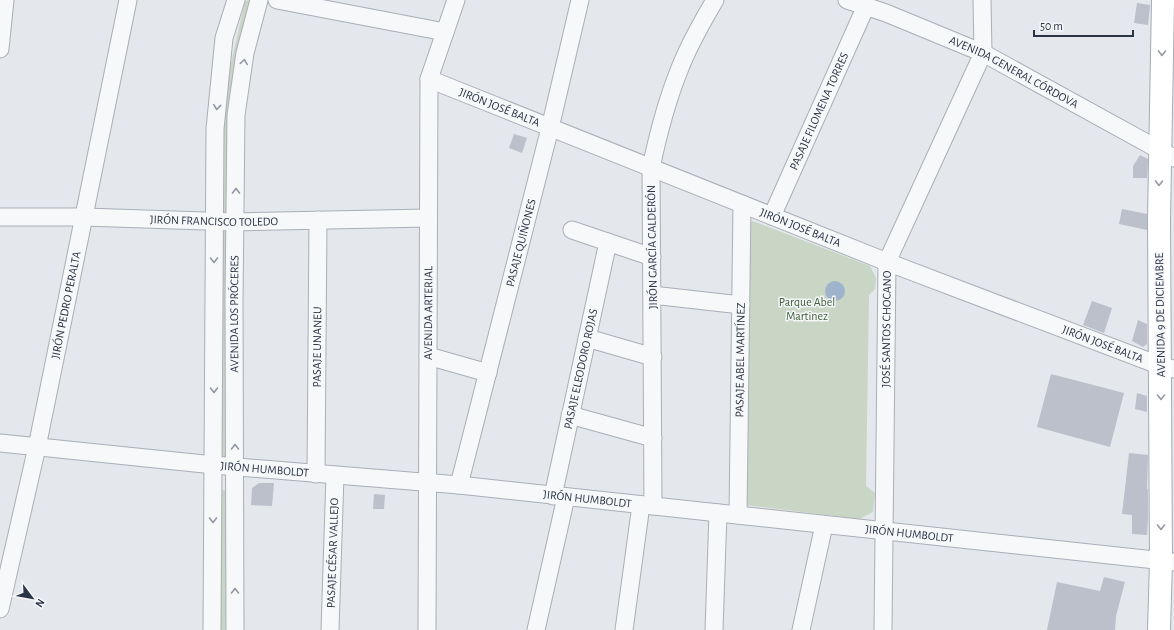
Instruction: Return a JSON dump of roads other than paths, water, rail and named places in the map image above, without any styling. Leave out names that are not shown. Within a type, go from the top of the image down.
[{"type":"main road","name":"AVENIDA 9 DE DICIEMBRE","points":[[1159,630],[1168,562],[1167,367],[1159,218],[1167,154],[1163,0]]},
{"type":"street","points":[[0,49],[5,0]]},
{"type":"street","name":"JIRÓN PEDRO PERALTA","points":[[0,609],[6,551],[37,447],[128,0]]},
{"type":"street","name":"AVENIDA LOS PRÓCERES","points":[[212,630],[215,130],[224,38],[236,0]]},
{"type":"street","name":"AVENIDA LOS PRÓCERES","points":[[235,630],[234,467],[236,115],[246,53],[259,0]]},
{"type":"street","points":[[277,0],[445,32]]},
{"type":"street","name":"AVENIDA ARTERIAL","points":[[427,630],[428,80],[456,0]]},
{"type":"street","name":"PASAJE QUIÑONES","points":[[459,485],[550,128],[580,0]]},
{"type":"street","name":"JIRÓN GARCÍA CALDERÓN","points":[[624,630],[647,506],[653,438],[651,168],[661,124],[680,68],[715,0]]},
{"type":"street","name":"AVENIDA GENERAL CÓRDOVA","points":[[847,0],[866,6],[886,6],[983,53],[1167,154]]},
{"type":"street","name":"JOSÉ SANTOS CHOCANO","points":[[883,630],[887,262],[983,53],[982,0]]},
{"type":"street","name":"PASAJE FILOMENA TORRES","points":[[772,216],[866,6]]},
{"type":"street","name":"JIRÓN JOSÉ BALTA","points":[[428,80],[887,262],[1167,367]]},
{"type":"street","name":"PASAJE ABEL MARTÍNEZ","points":[[738,515],[742,204]]},
{"type":"street","name":"JIRÓN FRANCISCO TOLEDO","points":[[0,217],[84,217],[235,222],[428,218]]},
{"type":"street","name":"PASAJE UNANEU","points":[[316,474],[318,220]]},
{"type":"street","points":[[572,230],[652,257]]},
{"type":"street","name":"PASAJE ELEODORO ROJAS","points":[[536,630],[559,496],[570,415],[608,242]]},
{"type":"street","points":[[652,295],[741,305]]},
{"type":"street","points":[[587,338],[652,356]]},
{"type":"street","points":[[428,356],[488,373]]},
{"type":"street","points":[[570,415],[653,438]]},
{"type":"street","name":"JIRÓN HUMBOLDT","points":[[0,443],[234,467],[459,485],[1168,562]]},
{"type":"street","name":"PASAJE CÉSAR VALLEJO","points":[[330,630],[334,475]]},
{"type":"street","points":[[714,630],[718,513]]},
{"type":"street","points":[[801,630],[824,525]]},
{"type":"water","points":[[835,281],[842,284],[845,291],[842,298],[835,301],[828,298],[825,291],[828,284]]},
{"type":"park label","name":"Parque Abel Martinez","points":[[807,309]]}]
